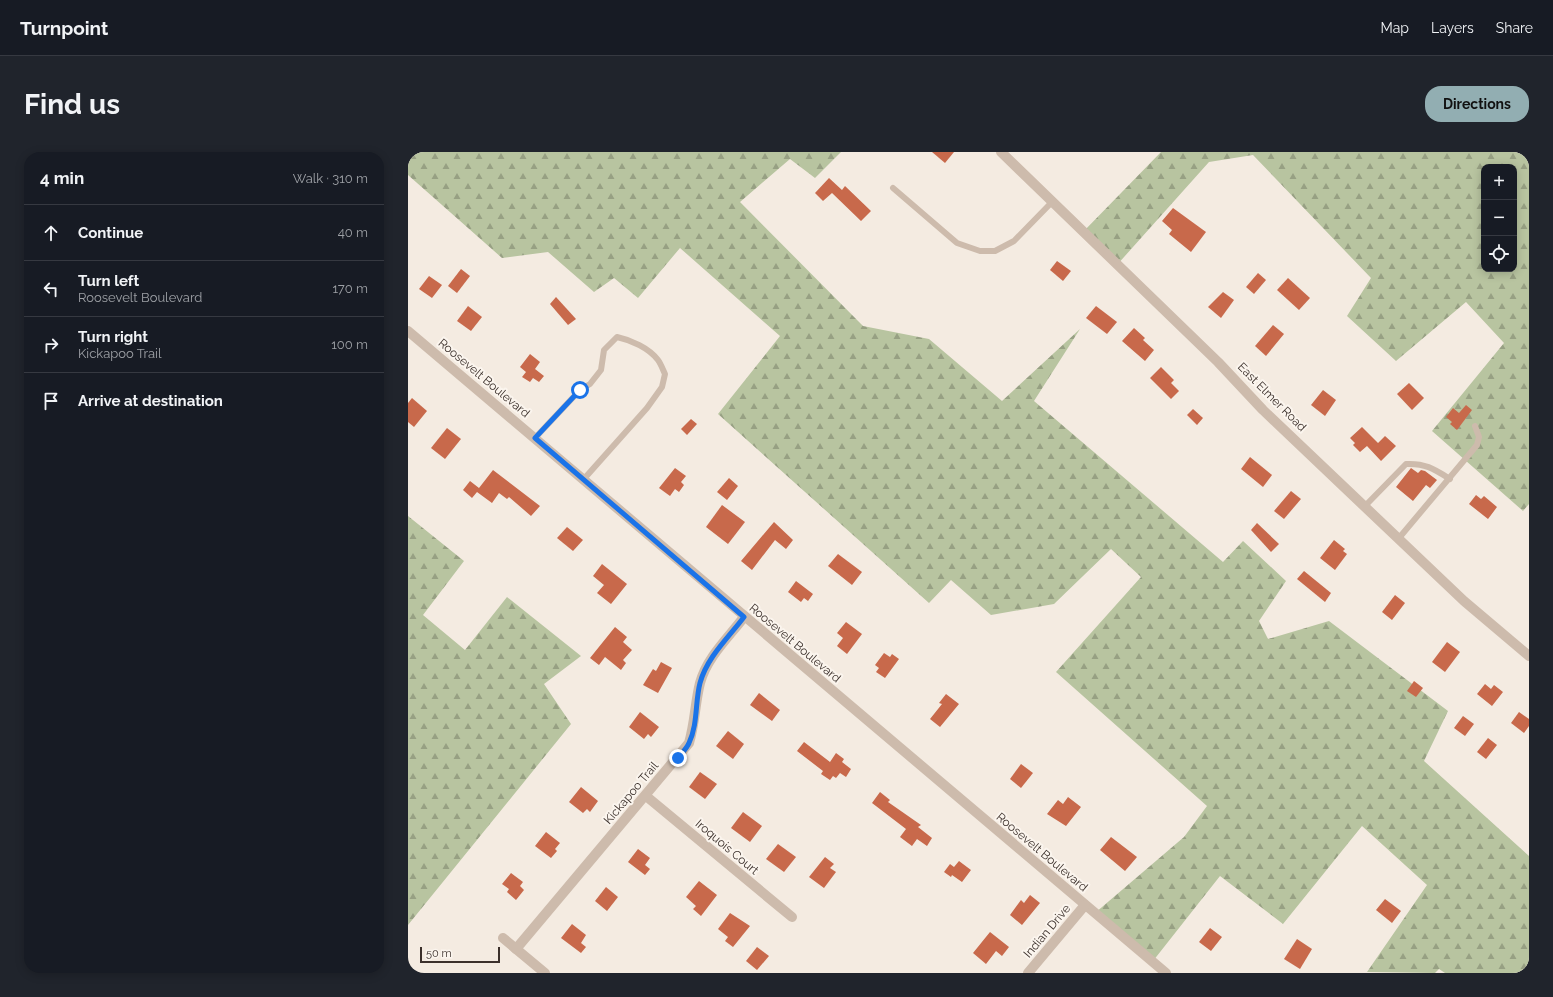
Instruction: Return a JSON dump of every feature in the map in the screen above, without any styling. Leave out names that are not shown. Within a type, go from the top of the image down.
[{"type":"street","name":"East Elmer Road","points":[[1001,152],[1218,362],[1263,410],[1464,601],[1529,656]]},
{"type":"street","name":"Roosevelt Boulevard","points":[[408,332],[1166,973]]},
{"type":"street","name":"Kickapoo Trail","points":[[516,949],[689,743],[694,727],[700,682],[710,660],[744,617]]},
{"type":"street","name":"Iroquois Court","points":[[646,796],[792,917]]},
{"type":"street","name":"Indian Drive","points":[[1028,973],[1085,905]]},
{"type":"street","points":[[503,938],[545,973]]},
{"type":"lane","points":[[893,188],[957,243],[980,251],[995,251],[1014,241],[1052,202]]},
{"type":"lane","points":[[535,438],[580,390],[590,384],[601,370],[604,350],[617,338],[628,339],[658,359],[665,374],[662,387],[647,408],[583,480]]},
{"type":"lane","points":[[1399,538],[1477,445],[1479,437],[1475,426]]},
{"type":"lane","points":[[1365,506],[1406,464],[1419,463],[1434,469],[1450,479]]},
{"type":"green space","points":[[408,152],[841,152],[815,178],[790,159],[740,202],[863,326],[929,339],[1002,401],[1080,329],[1034,401],[1223,562],[1243,541],[1286,581],[1259,621],[1268,639],[1329,621],[1448,711],[1424,761],[1529,856],[1529,973],[1445,973],[1439,969],[1435,973],[1367,972],[1427,885],[1362,826],[1283,924],[1220,876],[1153,961],[1095,913],[1184,837],[1207,806],[1056,672],[1141,577],[1111,549],[1054,604],[991,615],[951,580],[929,603],[718,414],[780,336],[680,248],[638,298],[614,278],[594,292],[548,252],[502,258],[408,175]]},
{"type":"green space","points":[[1161,152],[1529,152],[1529,504],[1523,511],[1432,431],[1504,343],[1466,302],[1396,361],[1347,316],[1371,278],[1253,155],[1209,162],[1116,266],[1082,233]]},
{"type":"green space","points":[[408,516],[464,561],[423,615],[465,650],[507,597],[581,656],[544,684],[571,724],[408,925]]},
{"type":"building","points":[[932,152],[954,152],[945,163]]},
{"type":"building","points":[[829,178],[842,190],[845,186],[871,211],[861,221],[832,193],[823,201],[815,193]]},
{"type":"building","points":[[1173,208],[1206,232],[1191,252],[1169,234],[1172,230],[1162,221]]},
{"type":"building","points":[[1057,261],[1071,271],[1063,281],[1050,270]]},
{"type":"building","points":[[461,269],[470,276],[457,293],[448,286]]},
{"type":"building","points":[[1258,273],[1266,280],[1254,294],[1246,287]]},
{"type":"building","points":[[429,276],[442,285],[432,298],[419,289]]},
{"type":"building","points":[[1288,278],[1310,298],[1299,310],[1277,290]]},
{"type":"building","points":[[1223,292],[1234,300],[1221,318],[1208,307]]},
{"type":"building","points":[[556,297],[576,319],[568,325],[550,304]]},
{"type":"building","points":[[468,306],[482,317],[471,331],[457,321]]},
{"type":"building","points":[[1096,306],[1117,322],[1107,334],[1086,318]]},
{"type":"building","points":[[1273,325],[1284,334],[1266,356],[1255,346]]},
{"type":"building","points":[[1134,328],[1145,338],[1143,340],[1154,350],[1145,361],[1122,341]]},
{"type":"building","points":[[530,354],[540,362],[535,369],[544,376],[539,382],[533,378],[530,382],[522,377],[526,372],[520,367]]},
{"type":"building","points":[[1161,367],[1174,380],[1171,383],[1179,391],[1171,399],[1150,378]]},
{"type":"building","points":[[1409,383],[1424,398],[1412,410],[1397,394]]},
{"type":"building","points":[[1323,390],[1336,400],[1325,416],[1311,405]]},
{"type":"building","points":[[412,398],[427,411],[414,427],[408,422],[408,403]]},
{"type":"building","points":[[1466,405],[1472,410],[1457,430],[1450,424],[1452,422],[1446,417],[1453,408],[1459,413]]},
{"type":"building","points":[[1193,409],[1203,418],[1197,425],[1187,415]]},
{"type":"building","points":[[691,419],[697,424],[687,435],[681,429]]},
{"type":"building","points":[[1362,427],[1378,443],[1385,436],[1396,446],[1381,461],[1367,446],[1360,452],[1353,445],[1355,443],[1350,438]]},
{"type":"building","points":[[447,428],[461,439],[445,459],[431,448]]},
{"type":"building","points":[[1250,457],[1272,475],[1263,487],[1241,469]]},
{"type":"building","points":[[675,468],[686,476],[681,482],[684,485],[679,492],[675,489],[670,496],[659,488]]},
{"type":"building","points":[[1411,468],[1418,473],[1421,470],[1425,471],[1437,480],[1430,488],[1426,485],[1413,501],[1396,487]]},
{"type":"building","points":[[493,470],[540,506],[531,516],[509,497],[507,499],[499,493],[492,503],[477,492],[472,498],[463,490],[470,481],[479,488]]},
{"type":"building","points":[[729,478],[738,486],[727,500],[717,492]]},
{"type":"building","points":[[1291,491],[1301,499],[1284,519],[1274,511]]},
{"type":"building","points":[[1476,495],[1481,499],[1484,496],[1497,507],[1488,519],[1469,504]]},
{"type":"building","points":[[722,505],[745,522],[728,544],[706,527]]},
{"type":"building","points":[[774,522],[793,540],[786,549],[775,540],[752,570],[741,561]]},
{"type":"building","points":[[1257,523],[1279,544],[1271,552],[1251,530]]},
{"type":"building","points":[[567,527],[583,540],[573,551],[557,538]]},
{"type":"building","points":[[1334,540],[1345,549],[1343,551],[1347,554],[1335,570],[1320,558]]},
{"type":"building","points":[[838,554],[862,572],[852,585],[828,566]]},
{"type":"building","points":[[602,564],[627,584],[611,604],[597,593],[604,585],[593,576]]},
{"type":"building","points":[[1304,571],[1331,593],[1325,602],[1297,579]]},
{"type":"building","points":[[796,581],[813,594],[808,601],[804,598],[801,602],[788,592]]},
{"type":"building","points":[[1395,595],[1405,603],[1392,620],[1382,612]]},
{"type":"building","points":[[846,622],[862,634],[847,654],[837,646],[843,638],[837,633]]},
{"type":"building","points":[[615,627],[627,637],[623,642],[632,650],[623,660],[626,663],[621,670],[605,657],[599,665],[590,658]]},
{"type":"building","points":[[1447,642],[1460,652],[1445,672],[1432,662]]},
{"type":"building","points":[[884,653],[890,657],[892,654],[899,659],[885,678],[876,672],[879,668],[875,665]]},
{"type":"building","points":[[661,662],[672,668],[658,693],[643,685],[653,669],[656,671]]},
{"type":"building","points":[[1414,681],[1423,688],[1416,697],[1407,691]]},
{"type":"building","points":[[1485,684],[1491,689],[1494,685],[1503,692],[1492,706],[1477,694]]},
{"type":"building","points":[[759,693],[780,710],[772,721],[750,705]]},
{"type":"building","points":[[946,694],[959,704],[940,727],[930,719],[942,704],[939,703]]},
{"type":"building","points":[[640,712],[659,727],[651,737],[648,734],[644,739],[629,727]]},
{"type":"building","points":[[1519,712],[1529,719],[1529,726],[1524,733],[1511,723]]},
{"type":"building","points":[[1463,716],[1474,724],[1465,736],[1454,728]]},
{"type":"building","points":[[728,731],[744,744],[733,759],[716,746]]},
{"type":"building","points":[[1488,738],[1497,745],[1486,759],[1477,752]]},
{"type":"building","points":[[804,742],[830,762],[836,753],[844,759],[842,762],[851,769],[846,777],[840,773],[836,778],[833,776],[830,780],[821,774],[823,771],[797,751]]},
{"type":"building","points":[[1021,764],[1033,773],[1021,788],[1010,779]]},
{"type":"building","points":[[700,772],[717,784],[705,799],[689,787]]},
{"type":"building","points":[[581,787],[598,801],[590,812],[587,809],[583,813],[569,802]]},
{"type":"building","points":[[880,792],[890,800],[888,802],[921,825],[918,827],[932,838],[927,846],[917,839],[912,846],[900,837],[906,829],[872,803]]},
{"type":"building","points":[[1068,797],[1081,807],[1066,826],[1047,814],[1058,800],[1063,804]]},
{"type":"building","points":[[743,812],[762,826],[750,842],[731,828]]},
{"type":"building","points":[[546,832],[560,843],[555,849],[557,851],[551,858],[535,846]]},
{"type":"building","points":[[1111,837],[1137,857],[1125,871],[1100,850]]},
{"type":"building","points":[[778,844],[796,857],[784,872],[766,859]]},
{"type":"building","points":[[638,849],[650,858],[645,865],[650,869],[645,875],[628,862]]},
{"type":"building","points":[[825,857],[834,864],[830,868],[836,872],[824,888],[809,877]]},
{"type":"building","points":[[959,861],[971,870],[962,882],[952,875],[951,877],[944,872],[950,864],[954,867]]},
{"type":"building","points":[[511,873],[523,882],[520,886],[524,890],[516,900],[507,892],[509,889],[502,884]]},
{"type":"building","points":[[699,881],[717,895],[701,916],[693,909],[696,906],[686,897]]},
{"type":"building","points":[[606,887],[618,897],[607,911],[595,901]]},
{"type":"building","points":[[1030,895],[1040,903],[1022,925],[1010,915],[1021,900],[1024,903]]},
{"type":"building","points":[[1385,899],[1401,911],[1392,923],[1376,910]]},
{"type":"building","points":[[730,913],[750,926],[733,947],[725,941],[728,937],[718,929]]},
{"type":"building","points":[[572,924],[586,935],[581,943],[586,947],[581,953],[561,938]]},
{"type":"building","points":[[1210,928],[1222,937],[1211,951],[1199,942]]},
{"type":"building","points":[[990,932],[1009,947],[1002,956],[996,951],[986,964],[973,953]]},
{"type":"building","points":[[1297,939],[1312,949],[1300,969],[1284,959]]},
{"type":"building","points":[[757,947],[769,956],[757,970],[746,961]]},
{"type":"route","points":[[580,390],[535,438],[744,617],[710,660],[700,682],[694,727],[689,743],[678,758]]}]
